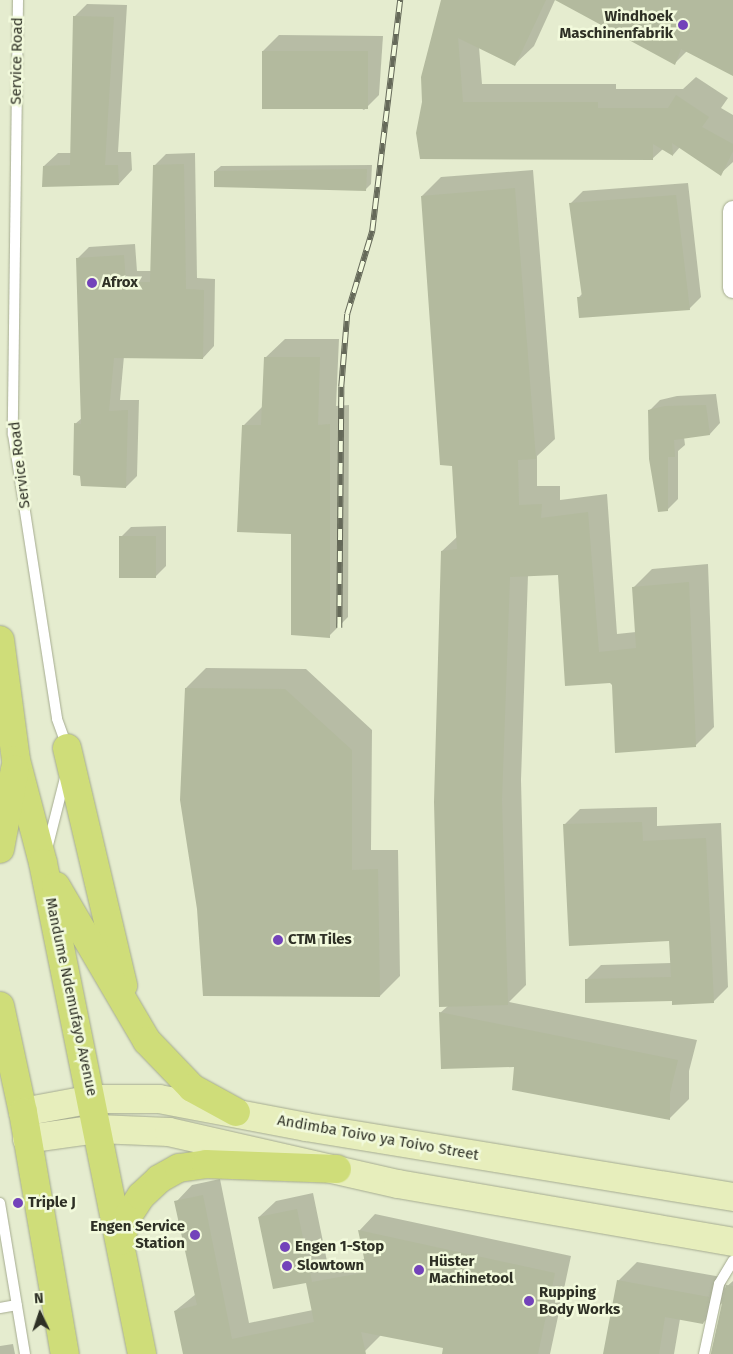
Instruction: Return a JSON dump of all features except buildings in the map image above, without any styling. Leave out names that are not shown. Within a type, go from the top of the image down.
[{"type":"main road","name":"Mandume Ndemufayo Avenue","points":[[0,640],[16,760],[43,863],[93,1099],[142,1354]]},
{"type":"main road","points":[[67,748],[130,1015]]},
{"type":"main road","points":[[0,849],[16,760]]},
{"type":"main road","points":[[43,863],[130,1015],[166,1064],[192,1088],[236,1112]]},
{"type":"main road","points":[[0,1006],[23,1112],[65,1354]]},
{"type":"main road","points":[[120,1241],[128,1216],[141,1196],[159,1178],[179,1168],[206,1164],[337,1169]]},
{"type":"street","points":[[733,211],[733,288]]},
{"type":"street","name":"Andimba Toivo ya Toivo Street","points":[[23,1112],[93,1099],[159,1098],[306,1127],[733,1197]]},
{"type":"street","points":[[27,1140],[98,1129],[169,1132],[398,1184],[733,1242]]},
{"type":"lane","name":"Service Road","points":[[18,0],[13,434],[57,719],[67,748],[64,786],[43,863]]},
{"type":"lane","points":[[0,1203],[25,1354]]},
{"type":"lane","points":[[704,1354],[719,1284],[733,1261]]},
{"type":"lane","points":[[0,1308],[17,1305]]},
{"type":"railway","points":[[339,628],[341,387],[347,314],[372,231],[400,0]]},
{"type":"place","name":"Windhoek Maschinenfabrik","points":[[683,25]]},
{"type":"place","name":"Afrox","points":[[92,283]]},
{"type":"place","name":"CTM Tiles","points":[[278,940]]},
{"type":"place","name":"Triple J","points":[[18,1203]]},
{"type":"place","name":"Engen Service Station","points":[[195,1235]]},
{"type":"place","name":"Engen 1-Stop","points":[[285,1247]]},
{"type":"place","name":"Slowtown","points":[[287,1266]]},
{"type":"place","name":"Hüster Machinetool","points":[[419,1270]]},
{"type":"place","name":"Rupping Body Works","points":[[529,1301]]}]
